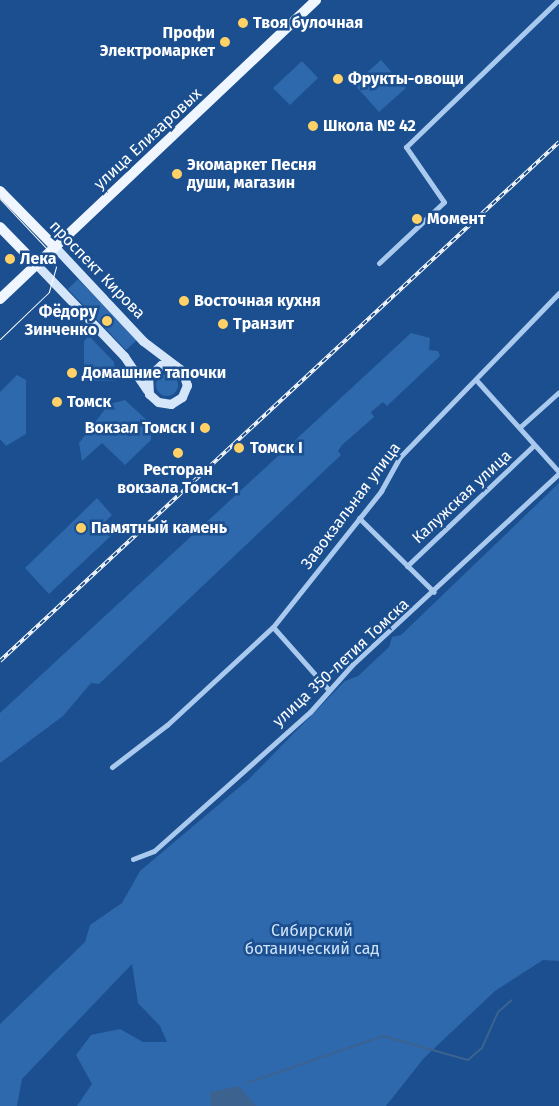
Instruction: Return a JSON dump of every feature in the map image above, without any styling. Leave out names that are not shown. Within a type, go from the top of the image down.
[{"type":"main road","name":"улица Елизаровых","points":[[0,300],[316,0]]},
{"type":"main road","name":"проспект Кирова","points":[[0,191],[143,341],[176,366]]},
{"type":"main road","points":[[0,226],[124,356],[149,394],[164,404],[182,397],[187,381],[176,366],[165,364],[152,370],[146,384],[149,394]]},
{"type":"street","points":[[379,263],[444,202],[406,147],[558,0]]},
{"type":"street","name":"Завокзальная улица","points":[[112,767],[167,725],[274,627],[381,491],[399,458],[478,382],[559,294]]},
{"type":"street","points":[[478,382],[559,473]]},
{"type":"street","points":[[520,427],[559,392]]},
{"type":"street","name":"Калужская улица","points":[[407,566],[533,446]]},
{"type":"street","name":"улица 350-летия Томска","points":[[133,859],[154,851],[434,592],[559,473]]},
{"type":"street","name":"Калужская улица","points":[[359,518],[434,592]]},
{"type":"street","points":[[274,627],[329,690]]},
{"type":"green space","points":[[381,60],[406,88],[379,112],[354,84]]},
{"type":"green space","points":[[302,61],[318,78],[290,105],[273,88]]},
{"type":"green space","points":[[78,279],[137,340],[126,350],[68,289]]},
{"type":"green space","points":[[411,333],[430,338],[429,350],[438,351],[440,356],[387,406],[383,402],[371,412],[374,417],[342,445],[338,451],[341,455],[99,684],[91,683],[63,716],[0,763],[0,713]]},
{"type":"green space","points":[[89,336],[114,362],[115,381],[84,381],[84,341]]},
{"type":"green space","points":[[167,374],[175,377],[178,385],[175,393],[167,396],[159,393],[156,385],[159,377]]},
{"type":"green space","points":[[17,375],[26,380],[26,434],[6,446],[0,439],[0,392]]},
{"type":"green space","points":[[125,400],[151,424],[151,440],[125,465],[102,443],[82,461],[79,443],[109,404]]},
{"type":"green space","name":"Сибирский ботанический сад","points":[[559,483],[559,961],[543,960],[495,991],[424,1058],[386,1106],[77,1106],[92,1084],[76,1055],[91,1035],[120,1029],[143,1042],[167,1042],[160,1026],[138,1003],[132,964],[22,1079],[17,1106],[0,1106],[0,1024],[85,942],[90,925],[122,903],[140,871],[249,779],[345,681],[358,676],[389,647],[392,637],[401,635]]},
{"type":"green space","points":[[97,498],[112,515],[105,522],[115,532],[49,594],[25,568]]},
{"type":"shaded area","points":[[239,1086],[256,1106],[211,1106],[210,1092]]},
{"type":"waterway","points":[[247,1083],[383,1036],[468,1060],[482,1048],[498,1012],[512,1000]]},
{"type":"tram line","points":[[0,199],[50,252],[56,267],[49,292],[0,339]]},
{"type":"railway","points":[[0,661],[559,142]]},
{"type":"place","name":"Твоя булочная","points":[[243,23]]},
{"type":"place","name":"Профи Электромаркет","points":[[225,42]]},
{"type":"place","name":"Фрукты-овощи","points":[[338,79]]},
{"type":"place","name":"Школа № 42","points":[[313,126]]},
{"type":"place","name":"Экомаркет Песня души, магазин","points":[[177,174]]},
{"type":"place","name":"Момент","points":[[417,219]]},
{"type":"place","name":"Лека","points":[[10,259]]},
{"type":"place","name":"Восточная кухня","points":[[184,301]]},
{"type":"place","name":"Фёдору Зинченко","points":[[107,321]]},
{"type":"place","name":"Транзит","points":[[223,324]]},
{"type":"place","name":"Домашние тапочки","points":[[72,373]]},
{"type":"place","name":"Томск","points":[[57,402]]},
{"type":"place","name":"Вокзал Томск I","points":[[205,428]]},
{"type":"place","name":"Томск I","points":[[239,448]]},
{"type":"place","name":"Ресторан вокзала Томск-1","points":[[178,453]]},
{"type":"place","name":"Памятный камень","points":[[81,528]]}]
